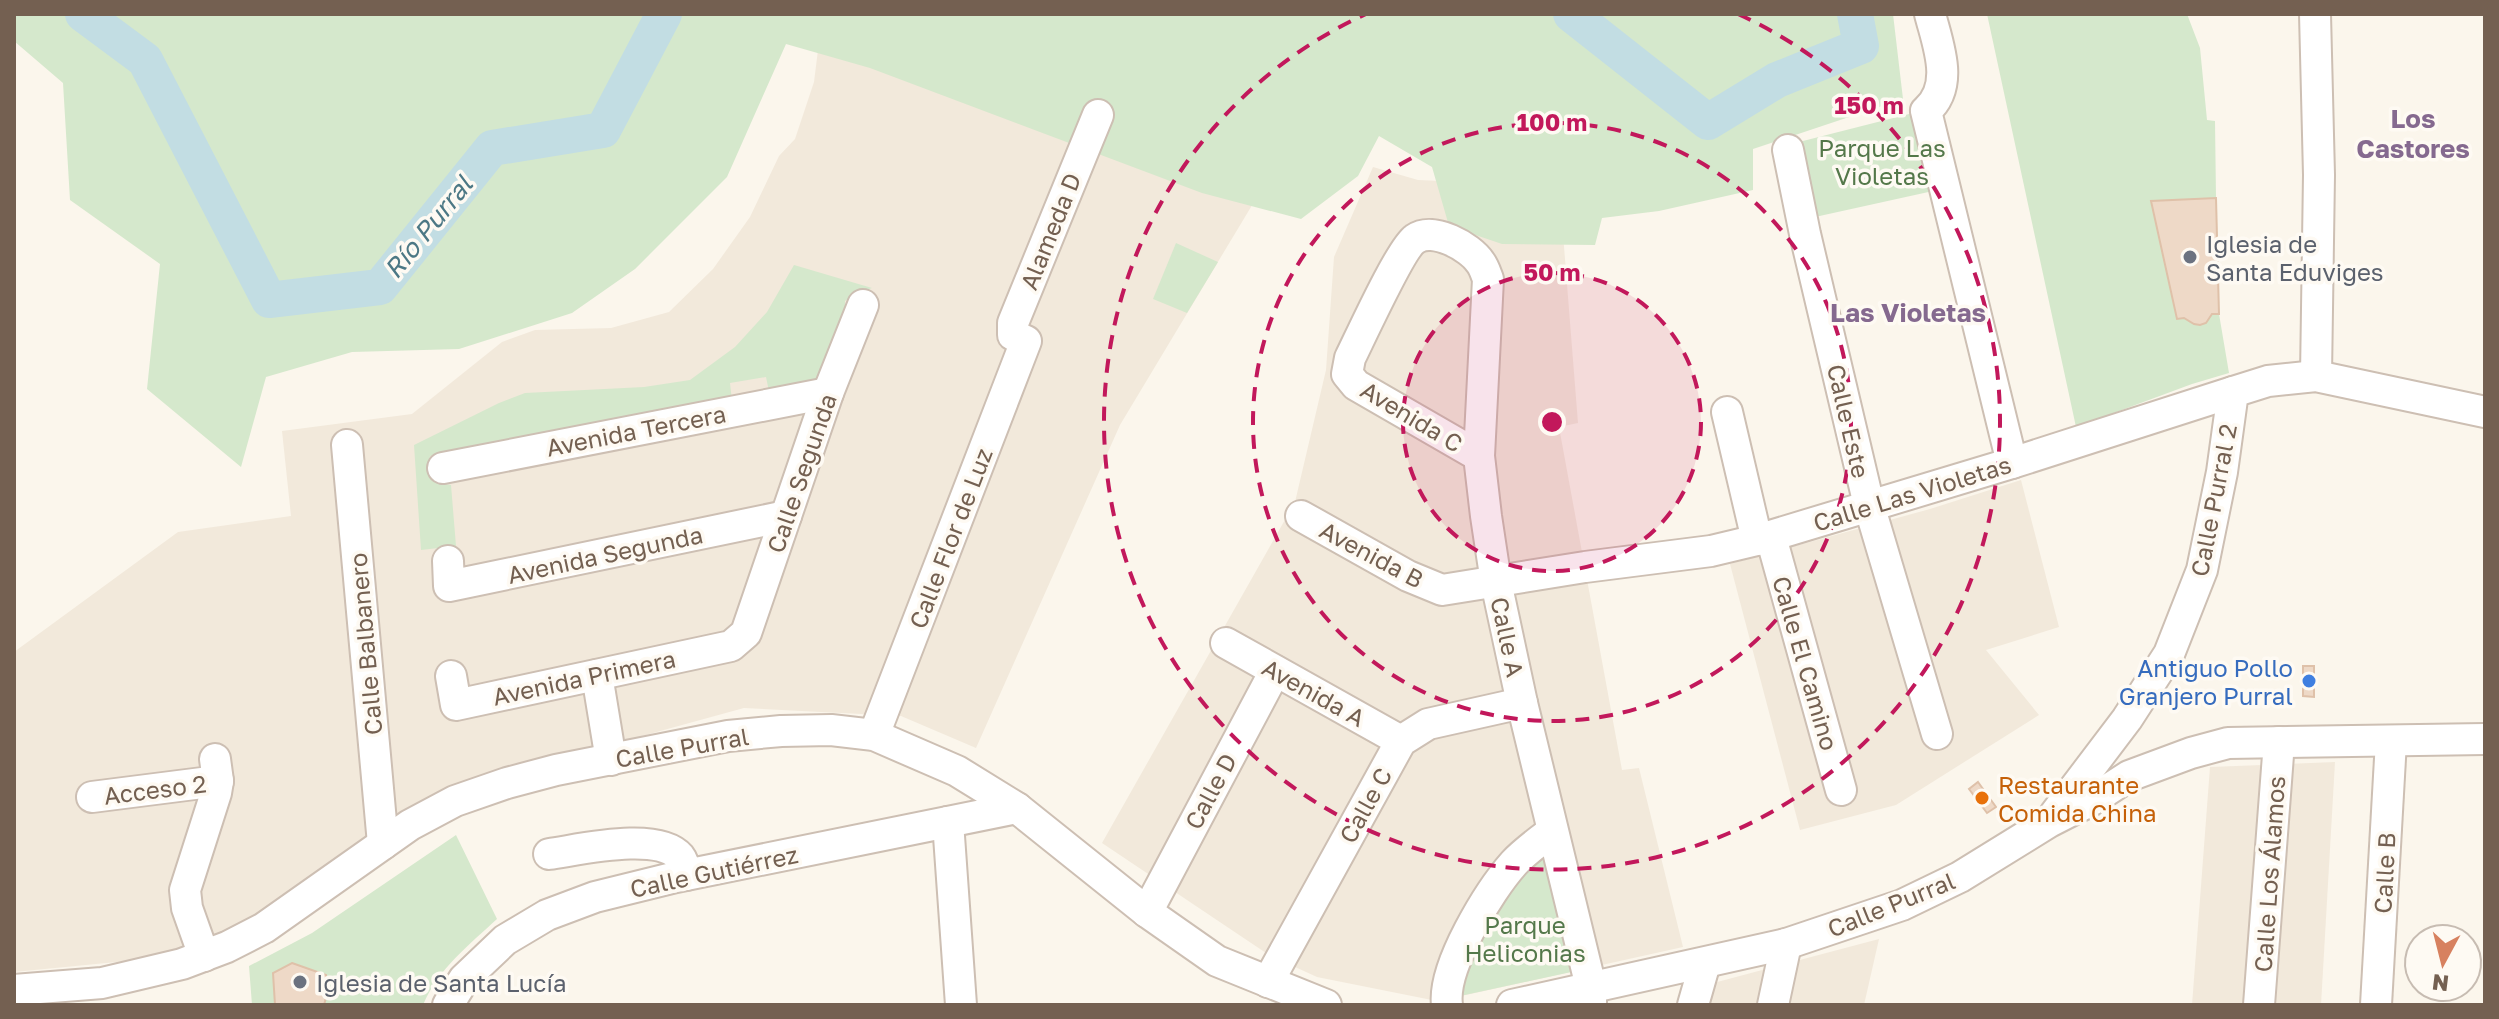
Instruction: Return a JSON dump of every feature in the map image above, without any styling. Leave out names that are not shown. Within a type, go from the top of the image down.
[{"type":"street","points":[[1930,14],[1943,68],[1940,94],[1926,111],[2012,463]]},
{"type":"street","points":[[2315,14],[2319,175],[2316,376]]},
{"type":"street","name":"Alameda D","points":[[1026,341],[1013,335],[1013,323],[1098,115]]},
{"type":"street","name":"Calle Este","points":[[1788,150],[1869,505],[1937,734]]},
{"type":"street","name":"Calle A","points":[[1347,374],[1350,358],[1403,254],[1415,238],[1429,235],[1449,238],[1479,260],[1488,279],[1479,456],[1496,582],[1591,996]]},
{"type":"street","name":"Calle Segunda","points":[[739,640],[746,633],[828,393],[863,305]]},
{"type":"street","name":"Calle Flor de Luz","points":[[874,735],[1026,341]]},
{"type":"street","name":"Avenida C","points":[[1347,374],[1356,385],[1479,456]]},
{"type":"street","name":"Calle Purral 2","points":[[2049,822],[2127,719],[2169,654],[2202,570],[2222,472],[2233,392],[2268,381],[2316,376],[2485,412]]},
{"type":"street","name":"Calle Las Violetas","points":[[1585,567],[1711,551],[1764,539],[2233,392]]},
{"type":"street","name":"Avenida Tercera","points":[[443,468],[828,393]]},
{"type":"street","name":"Calle El Camino","points":[[1727,412],[1841,790]]},
{"type":"street","name":"Calle Balbanero","points":[[347,445],[383,844]]},
{"type":"street","name":"Avenida Segunda","points":[[448,561],[449,586],[786,516]]},
{"type":"street","name":"Avenida B","points":[[1301,516],[1426,585],[1442,590],[1585,567]]},
{"type":"street","name":"Avenida Primera","points":[[451,676],[456,705],[731,646],[739,640]]},
{"type":"street","name":"Avenida A","points":[[1226,643],[1401,741]]},
{"type":"street","name":"Calle D","points":[[1147,912],[1275,671]]},
{"type":"street","points":[[597,675],[611,760]]},
{"type":"street","name":"Calle C","points":[[1268,982],[1401,741],[1428,724],[1522,703]]},
{"type":"street","name":"Calle Purral","points":[[14,990],[102,983],[204,956],[264,928],[410,825],[455,801],[556,770],[728,736],[831,730],[874,735],[957,771],[1017,808],[1147,912],[1217,961],[1326,1005]]},
{"type":"street","name":"Calle Purral","points":[[1512,1005],[1591,996],[1705,963],[1786,944],[1902,905],[1960,877],[2129,776],[2191,753],[2228,743],[2485,739]]},
{"type":"street","name":"Calle B","points":[[2376,1005],[2391,741]]},
{"type":"street","name":"Calle Los Álamos","points":[[2259,1005],[2279,742]]},
{"type":"street","name":"Acceso 2","points":[[92,797],[216,770],[185,890],[187,908],[204,956]]},
{"type":"street","name":"Calle Gutiérrez","points":[[448,1005],[464,979],[505,940],[547,915],[595,897],[686,875],[1017,808]]},
{"type":"street","points":[[948,822],[961,1005]]},
{"type":"street","points":[[1447,1005],[1450,971],[1492,889],[1517,859],[1552,831]]},
{"type":"street","points":[[549,854],[641,842],[673,851],[682,860],[686,875]]},
{"type":"street","points":[[1773,1005],[1786,944]]},
{"type":"street","points":[[1693,1005],[1705,963]]},
{"type":"shaded area","points":[[821,26],[1284,152],[1120,425],[976,748],[901,716],[744,708],[438,792],[370,840],[302,895],[178,956],[14,972],[14,652],[178,532],[291,516],[282,431],[412,414],[502,342],[535,330],[611,328],[669,312],[713,269],[750,217],[779,156],[795,139],[814,82]]},
{"type":"shaded area","points":[[1373,167],[1418,180],[1463,182],[1560,196],[1578,423],[1559,427],[1622,770],[1639,768],[1683,947],[1432,1000],[1317,977],[1269,955],[1102,843],[1295,502],[1326,370],[1334,257]]},
{"type":"shaded area","points":[[2021,480],[2059,627],[1986,650],[2039,715],[1896,805],[1800,830],[1730,564],[1930,509]]},
{"type":"shaded area","points":[[2335,762],[2321,1005],[2192,1005],[2210,767]]},
{"type":"shaded area","points":[[1879,939],[1864,1005],[1701,1005],[1706,985]]},
{"type":"green space","points":[[14,14],[1893,14],[1903,99],[1753,149],[1753,190],[1659,211],[1602,218],[1595,245],[1502,244],[1449,226],[1432,167],[1379,136],[1358,176],[1301,219],[1202,193],[870,68],[786,44],[727,177],[635,269],[572,313],[459,349],[352,352],[266,377],[241,467],[147,389],[160,264],[70,200],[63,83],[14,41]]},
{"type":"green space","points":[[1987,14],[2187,14],[2200,48],[2207,120],[2215,121],[2216,198],[2151,201],[2184,318],[2200,324],[2212,314],[2219,314],[2229,373],[2076,427]]},
{"type":"green space","name":"Parque Las Violetas","points":[[1917,112],[1933,191],[1815,217],[1799,142]]},
{"type":"green space","points":[[1176,243],[1218,262],[1187,313],[1153,299]]},
{"type":"green space","points":[[794,265],[872,288],[854,294],[845,301],[845,318],[824,383],[770,396],[766,377],[730,383],[732,401],[430,456],[431,477],[451,485],[456,546],[421,550],[414,445],[525,393],[644,387],[690,380],[735,347],[767,312]]},
{"type":"green space","points":[[456,835],[497,919],[446,969],[423,1005],[324,1005],[328,990],[326,975],[292,963],[273,973],[275,1005],[252,1005],[249,966],[312,933]]},
{"type":"green space","name":"Parque Heliconias","points":[[1547,847],[1576,971],[1460,996],[1459,971],[1493,905]]},
{"type":"building","name":"Iglesia de Santa Eduviges","points":[[2216,198],[2219,314],[2212,314],[2206,323],[2200,325],[2184,318],[2177,319],[2151,201]]},
{"type":"building","name":"Antiguo Pollo Granjero Purral","points":[[2303,666],[2314,666],[2314,697],[2303,696]]},
{"type":"building","name":"Restaurante Comida China","points":[[1978,782],[1996,807],[1987,813],[1969,789]]},
{"type":"building","name":"Iglesia de Santa Lucía","points":[[292,963],[326,975],[328,990],[324,1005],[275,1005],[273,973]]},
{"type":"waterway","name":"Río Purral","points":[[83,14],[145,60],[269,300],[380,287],[492,148],[603,130],[664,14]]},
{"type":"waterway","name":"Río Purral","points":[[1571,14],[1708,122],[1777,80],[1861,46],[1855,14]]},
{"type":"place","name":"Iglesia de Santa Eduviges","points":[[2190,257]]},
{"type":"place","name":"Antiguo Pollo Granjero Purral","points":[[2309,681]]},
{"type":"place","name":"Restaurante Comida China","points":[[1982,798]]},
{"type":"place","name":"Iglesia de Santa Lucía","points":[[300,982]]},
{"type":"district","name":"Los Castores","points":[[2413,133]]},
{"type":"district","name":"Las Violetas","points":[[1908,312]]}]
